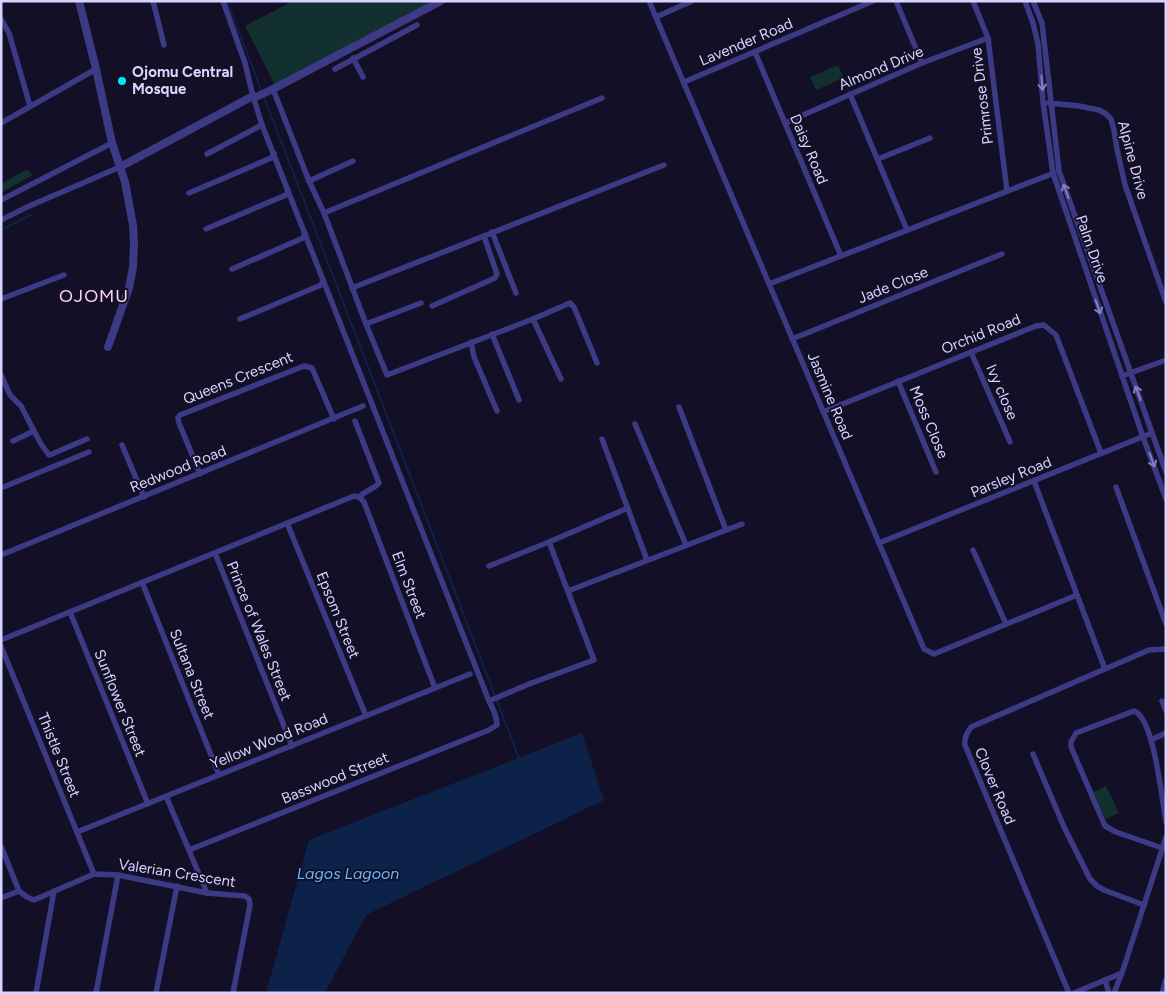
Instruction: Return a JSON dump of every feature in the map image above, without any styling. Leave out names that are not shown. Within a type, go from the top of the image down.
[{"type":"street","points":[[79,1],[112,143],[125,182],[134,225],[133,267],[129,288],[108,347]]},
{"type":"street","points":[[153,1],[164,44]]},
{"type":"street","points":[[223,1],[245,63],[262,125],[490,700],[594,660],[549,542]]},
{"type":"street","points":[[1,220],[120,167],[441,1]]},
{"type":"street","name":"Jasmine Road","points":[[649,1],[924,649],[934,654],[1077,596]]},
{"type":"street","points":[[656,17],[692,1]]},
{"type":"street","name":"Lavender Road","points":[[684,82],[873,1]]},
{"type":"street","points":[[896,1],[922,62]]},
{"type":"street","name":"Primrose Drive","points":[[973,1],[988,38],[1007,191]]},
{"type":"street","name":"Palm Drive","points":[[1025,1],[1034,23],[1038,44],[1043,102],[1056,172],[1122,376],[1166,499]]},
{"type":"street","name":"Palm Drive","points":[[1033,1],[1042,23],[1056,172],[1166,472]]},
{"type":"street","points":[[1,19],[9,33],[30,106]]},
{"type":"street","points":[[335,69],[417,25]]},
{"type":"street","points":[[1,38],[9,33]]},
{"type":"street","name":"Almond Drive","points":[[785,123],[922,62],[988,38]]},
{"type":"street","points":[[345,52],[364,77]]},
{"type":"street","name":"Daisy Road","points":[[755,52],[841,256]]},
{"type":"street","points":[[1,123],[96,69]]},
{"type":"street","points":[[272,90],[324,213],[366,324],[388,375],[533,319],[570,302],[574,306],[597,363]]},
{"type":"street","points":[[850,94],[907,230]]},
{"type":"street","points":[[324,213],[602,98]]},
{"type":"street","name":"Alpine Drive","points":[[1043,102],[1099,110],[1111,119],[1125,185],[1166,302]]},
{"type":"street","points":[[207,154],[262,125]]},
{"type":"street","points":[[878,159],[930,138]]},
{"type":"street","points":[[1,200],[112,143]]},
{"type":"street","points":[[189,193],[271,158],[274,153]]},
{"type":"street","points":[[309,181],[353,161]]},
{"type":"street","points":[[352,288],[664,165]]},
{"type":"street","points":[[769,284],[1056,172]]},
{"type":"street","points":[[206,229],[286,195],[288,190]]},
{"type":"street","points":[[492,232],[516,293]]},
{"type":"street","points":[[232,269],[303,238],[305,233]]},
{"type":"street","points":[[432,306],[495,278],[497,274],[484,236]]},
{"type":"street","name":"Jade Close","points":[[792,339],[1002,254]]},
{"type":"street","points":[[1,299],[64,275]]},
{"type":"street","points":[[240,319],[321,285],[323,280]]},
{"type":"street","points":[[366,324],[421,302]]},
{"type":"street","points":[[533,319],[561,379]]},
{"type":"street","name":"Orchid Road","points":[[824,412],[1036,326],[1044,325],[1056,335],[1101,454]]},
{"type":"street","points":[[492,334],[519,400]]},
{"type":"street","points":[[471,342],[474,356],[497,411]]},
{"type":"street","name":"Ivy close","points":[[971,352],[1010,442]]},
{"type":"street","points":[[1122,376],[1166,360]]},
{"type":"street","name":"Queens Crescent","points":[[200,474],[179,423],[178,418],[180,415],[304,366],[312,368],[334,419]]},
{"type":"street","points":[[1,375],[10,395],[21,406],[49,455],[87,439]]},
{"type":"street","name":"Moss Close","points":[[898,381],[936,472]]},
{"type":"street","name":"Redwood Road","points":[[1,555],[363,406]]},
{"type":"street","points":[[679,407],[726,530]]},
{"type":"street","points":[[1,640],[287,523],[357,497],[377,485],[379,483],[355,421]]},
{"type":"street","points":[[635,424],[686,545]]},
{"type":"street","points":[[13,441],[34,431]]},
{"type":"street","name":"Parsley Road","points":[[879,543],[1152,433]]},
{"type":"street","points":[[602,440],[647,560]]},
{"type":"street","points":[[122,444],[144,497]]},
{"type":"street","points":[[1,488],[88,452]]},
{"type":"street","points":[[1034,481],[1105,668]]},
{"type":"street","points":[[1116,487],[1166,624]]},
{"type":"street","name":"Elm Street","points":[[357,497],[364,502],[435,688]]},
{"type":"street","points":[[489,566],[628,508]]},
{"type":"street","name":"Epsom Street","points":[[287,523],[366,716]]},
{"type":"street","points":[[568,591],[742,524]]},
{"type":"street","points":[[973,550],[1006,624]]},
{"type":"street","name":"Prince of Wales Street","points":[[215,553],[292,746]]},
{"type":"street","name":"Sultana Street","points":[[142,582],[219,775]]},
{"type":"street","name":"Sunflower Street","points":[[70,612],[148,804]]},
{"type":"street","name":"Thistle Street","points":[[1,646],[94,874]]},
{"type":"street","name":"Clover Road","points":[[1069,993],[965,745],[965,740],[971,727],[1149,650],[1166,648]]},
{"type":"street","name":"Yellow Wood Road","points":[[77,832],[470,674]]},
{"type":"street","name":"Basswood Street","points":[[189,850],[490,730],[497,725],[497,722],[490,700]]},
{"type":"street","points":[[1162,701],[1166,712]]},
{"type":"street","points":[[1162,848],[1116,832],[1105,826],[1071,747],[1071,742],[1076,733],[1134,711],[1140,714],[1154,749],[1166,822]]},
{"type":"street","points":[[1151,740],[1166,734]]},
{"type":"street","points":[[1033,754],[1064,827],[1090,879],[1104,890],[1144,905]]},
{"type":"street","points":[[166,796],[207,893]]},
{"type":"street","points":[[1114,993],[1166,837]]},
{"type":"street","points":[[1,846],[19,890],[34,900],[94,874]]},
{"type":"street","name":"Valerian Crescent","points":[[94,874],[118,875],[207,893],[245,896],[250,899],[234,993]]},
{"type":"street","points":[[96,993],[118,875]]},
{"type":"street","points":[[156,993],[177,886]]},
{"type":"street","points":[[1,898],[19,890]]},
{"type":"street","points":[[36,993],[54,891]]},
{"type":"street","points":[[1074,993],[1122,973]]},
{"type":"street","points":[[1105,980],[1109,993]]},
{"type":"street","points":[[1162,993],[1165,984]]},
{"type":"green space","points":[[293,1],[441,1],[278,91],[245,26]]},
{"type":"green space","points":[[838,65],[844,78],[816,90],[810,77]]},
{"type":"green space","points":[[27,169],[33,175],[1,193],[1,184]]},
{"type":"green space","points":[[1106,786],[1119,813],[1106,819],[1093,792]]},
{"type":"water","name":"Lagos Lagoon","points":[[582,733],[604,800],[366,915],[325,993],[266,993],[309,840]]},
{"type":"waterway","points":[[227,1],[262,92]]},
{"type":"waterway","points":[[264,97],[519,758]]},
{"type":"waterway","points":[[1,230],[31,215]]},
{"type":"place","name":"Ojomu Central Mosque","points":[[122,81]]},
{"type":"district","name":"OJOMU","points":[[94,296]]}]
